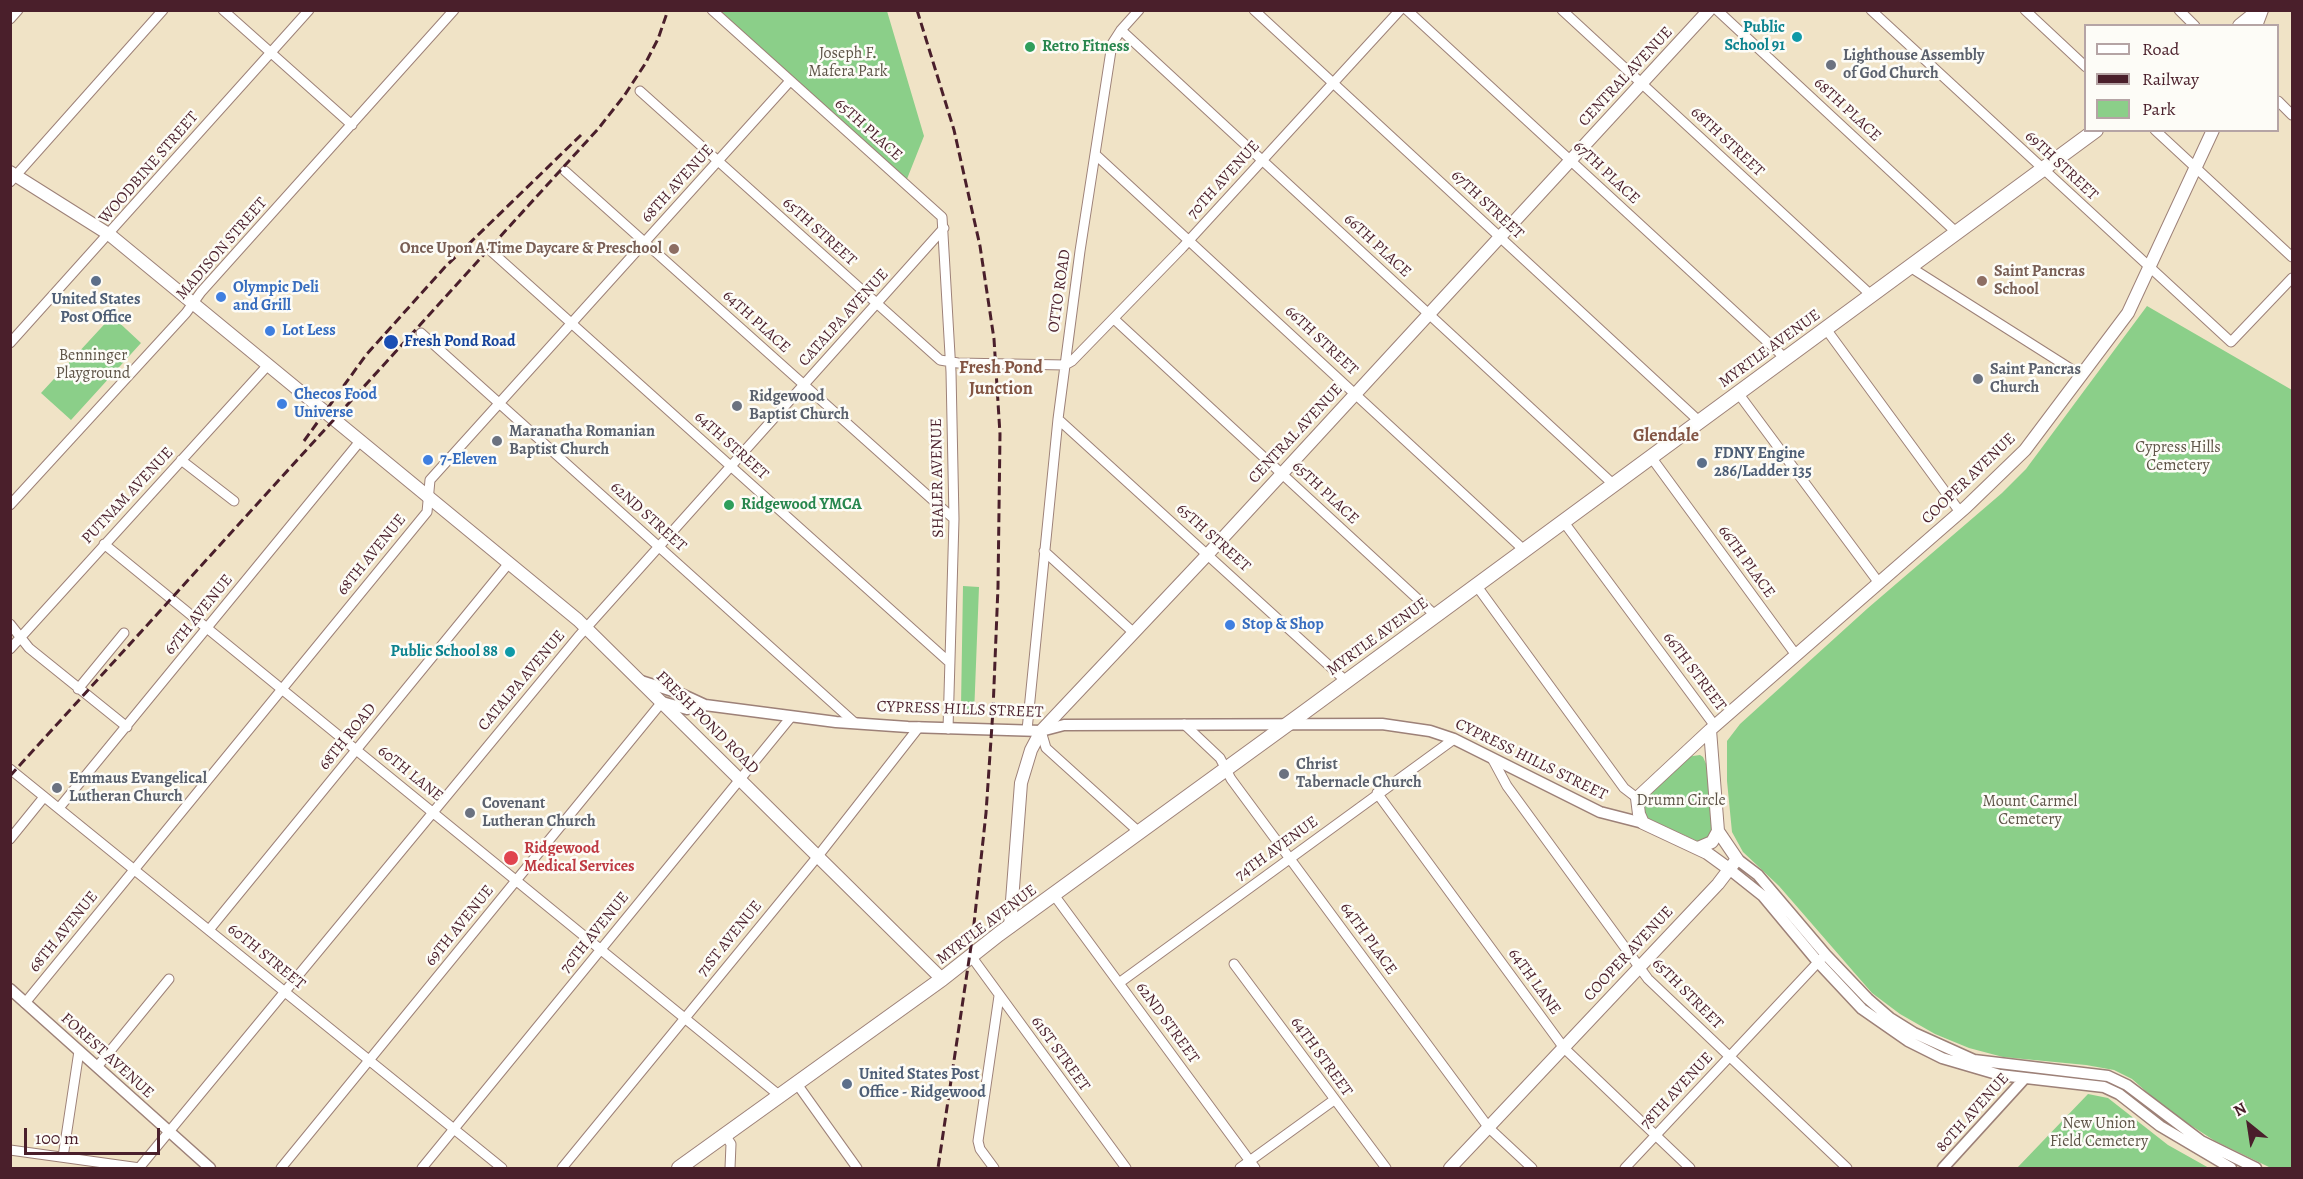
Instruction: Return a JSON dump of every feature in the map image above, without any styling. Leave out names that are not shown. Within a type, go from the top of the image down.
[{"type":"main road","name":"CENTRAL AVENUE","points":[[1010,927],[1021,783],[1031,750],[1041,732],[1709,10]]},
{"type":"main road","points":[[2243,24],[2261,10]]},
{"type":"main road","name":"MYRTLE AVENUE","points":[[679,1168],[942,980],[1010,927],[2093,132]]},
{"type":"main road","name":"COOPER AVENUE","points":[[1637,798],[1713,728],[1960,512],[2025,450],[2128,313],[2212,132]]},
{"type":"main road","name":"FRESH POND ROAD","points":[[13,176],[110,235],[586,627],[942,980]]},
{"type":"main road","points":[[1713,728],[1718,831],[1737,859]]},
{"type":"main road","points":[[1637,798],[1643,823]]},
{"type":"main road","name":"CYPRESS HILLS STREET","points":[[1643,823],[1698,848],[1729,869]]},
{"type":"main road","points":[[1698,848],[1712,842],[1718,831]]},
{"type":"main road","name":"COOPER AVENUE","points":[[1450,1168],[1639,968],[1737,859]]},
{"type":"street","points":[[10,19],[18,10]]},
{"type":"street","points":[[13,176],[163,10]]},
{"type":"street","points":[[223,10],[352,125]]},
{"type":"street","name":"WOODBINE STREET","points":[[10,344],[110,235],[309,10]]},
{"type":"street","name":"MADISON STREET","points":[[10,505],[194,303],[201,292],[454,10]]},
{"type":"street","name":"65TH PLACE","points":[[712,10],[942,217],[944,228]]},
{"type":"street","name":"OTTO ROAD","points":[[1027,730],[1058,419],[1080,251],[1112,44],[1139,10]]},
{"type":"street","name":"67TH STREET","points":[[1254,10],[1699,421]]},
{"type":"street","name":"70TH AVENUE","points":[[1065,365],[1072,361],[1114,319],[1189,240],[1400,10]]},
{"type":"street","name":"67TH PLACE","points":[[1407,10],[1785,358]]},
{"type":"street","name":"68TH STREET","points":[[1562,10],[1871,296]]},
{"type":"street","name":"68TH PLACE","points":[[1717,10],[1956,232]]},
{"type":"street","name":"69TH STREET","points":[[1871,10],[2231,342],[2292,278]]},
{"type":"street","points":[[2025,10],[2084,66]]},
{"type":"street","points":[[2179,10],[2193,24]]},
{"type":"street","name":"66TH PLACE","points":[[1121,30],[1613,484]]},
{"type":"street","name":"68TH AVENUE","points":[[26,1003],[427,512],[430,480],[790,81]]},
{"type":"street","name":"65TH STREET","points":[[640,91],[940,360],[1065,365]]},
{"type":"street","points":[[2279,103],[2292,115]]},
{"type":"street","points":[[2157,132],[2292,257]]},
{"type":"street","name":"66TH STREET","points":[[1096,155],[1524,550]]},
{"type":"street","name":"64TH PLACE","points":[[565,171],[954,519]]},
{"type":"street","name":"CATALPA AVENUE","points":[[139,1168],[171,1133],[586,627],[944,228]]},
{"type":"street","name":"SHALER AVENUE","points":[[944,228],[951,362],[954,519],[948,729]]},
{"type":"street","name":"64TH STREET","points":[[492,252],[950,662]]},
{"type":"street","points":[[1910,267],[2082,376]]},
{"type":"street","name":"65TH PLACE","points":[[1114,319],[1435,615]]},
{"type":"street","points":[[1826,329],[1960,512]]},
{"type":"street","name":"62ND STREET","points":[[421,333],[855,723]]},
{"type":"street","name":"PUTNAM AVENUE","points":[[10,649],[268,365]]},
{"type":"street","points":[[1738,393],[1879,583]]},
{"type":"street","name":"65TH STREET","points":[[1058,419],[1346,681]]},
{"type":"street","name":"67TH AVENUE","points":[[59,808],[361,440]]},
{"type":"street","name":"66TH PLACE","points":[[1651,457],[1796,655]]},
{"type":"street","points":[[182,460],[234,501]]},
{"type":"street","name":"66TH STREET","points":[[1563,521],[1713,728]]},
{"type":"street","name":"60TH LANE","points":[[104,544],[780,1096]]},
{"type":"street","points":[[1044,551],[1134,633]]},
{"type":"street","name":"68TH ROAD","points":[[209,930],[509,563]]},
{"type":"street","points":[[1476,585],[1623,788],[1637,798]]},
{"type":"street","points":[[10,624],[30,648],[127,727]]},
{"type":"street","points":[[78,689],[124,633]]},
{"type":"street","name":"CYPRESS HILLS STREET","points":[[641,681],[679,693],[705,705],[791,717],[948,729],[1041,732],[1064,725],[1382,724],[1430,731],[1454,739],[1600,812],[1643,823]]},
{"type":"street","name":"CYPRESS HILLS STREET","points":[[662,702],[687,709],[705,705]]},
{"type":"street","name":"69TH AVENUE","points":[[281,1168],[662,702]]},
{"type":"street","name":"70TH AVENUE","points":[[422,1168],[791,717]]},
{"type":"street","name":"64TH PLACE","points":[[1184,724],[1220,758],[1231,779],[1488,1128],[1532,1168]]},
{"type":"street","name":"71ST AVENUE","points":[[562,1168],[818,856],[919,727]]},
{"type":"street","points":[[1041,732],[1046,748],[1139,832]]},
{"type":"street","name":"74TH AVENUE","points":[[1119,983],[1454,739]]},
{"type":"street","name":"65TH STREET","points":[[1493,760],[1507,786],[1648,979],[1847,1168]]},
{"type":"street","name":"60TH STREET","points":[[10,769],[502,1168]]},
{"type":"street","name":"64TH LANE","points":[[1377,793],[1564,1048],[1690,1168]]},
{"type":"street","points":[[10,839],[44,797]]},
{"type":"street","name":"CYPRESS HILLS STREET","points":[[1737,859],[1758,875],[1862,1009],[1908,1041],[1942,1058],[2000,1075],[2104,1087],[2119,1094],[2160,1126],[2231,1168]]},
{"type":"street","name":"CYPRESS HILLS STREET","points":[[1729,869],[1763,896],[1822,959],[1890,1018],[1914,1033],[1974,1060],[2108,1076],[2127,1085],[2201,1141],[2256,1168]]},
{"type":"street","name":"62ND STREET","points":[[1054,895],[1252,1165]]},
{"type":"street","name":"61ST STREET","points":[[971,956],[1126,1168]]},
{"type":"street","name":"78TH AVENUE","points":[[1625,1168],[1822,959]]},
{"type":"street","name":"64TH STREET","points":[[1234,964],[1386,1168]]},
{"type":"street","points":[[97,1067],[169,979]]},
{"type":"street","name":"FOREST AVENUE","points":[[10,989],[210,1168]]},
{"type":"street","points":[[994,1168],[980,1149],[978,1142],[999,996]]},
{"type":"street","points":[[63,1157],[79,1051]]},
{"type":"street","name":"80TH AVENUE","points":[[1943,1168],[2025,1078]]},
{"type":"street","points":[[797,1084],[857,1168]]},
{"type":"street","points":[[1240,1168],[1252,1165],[1334,1100]]},
{"type":"street","points":[[725,1135],[731,1144],[730,1168]]},
{"type":"street","points":[[10,1150],[139,1168]]},
{"type":"green space","name":"Joseph F. Mafera Park","points":[[711,11],[887,11],[924,136],[905,184]]},
{"type":"green space","name":"Mount Carmel Cemetery","points":[[2147,306],[2292,390],[2292,1168],[2271,1168],[2215,1141],[2167,1110],[2132,1079],[2114,1070],[2003,1057],[1969,1048],[1935,1034],[1900,1014],[1872,993],[1779,886],[1743,852],[1732,832],[1727,781],[1727,741],[1740,724],[1868,608],[2002,493],[2026,469]]},
{"type":"green space","name":"Benninger Playground","points":[[112,316],[141,343],[71,420],[41,393]]},
{"type":"green space","points":[[963,586],[979,587],[974,715],[955,715],[955,706],[961,706]]},
{"type":"green space","name":"Drumn Circle","points":[[1700,755],[1707,766],[1713,828],[1712,833],[1704,841],[1697,841],[1645,817],[1642,800],[1686,757]]},
{"type":"green space","name":"New Union Field Cemetery","points":[[2088,1094],[2108,1098],[2168,1145],[2209,1168],[2017,1168]]},
{"type":"railway","points":[[10,776],[598,129],[645,64],[658,39],[668,10]]},
{"type":"railway","points":[[917,10],[954,130],[980,246],[994,339],[1000,434],[998,587],[986,813],[973,933],[938,1168]]},
{"type":"railway","points":[[304,441],[366,355],[445,267],[581,135]]},
{"type":"place","name":"Public School 91","points":[[1797,37]]},
{"type":"place","name":"Retro Fitness","points":[[1030,47]]},
{"type":"place","name":"Lighthouse Assembly of God Church","points":[[1831,65]]},
{"type":"place","name":"Once Upon A Time Daycare & Preschool","points":[[674,249]]},
{"type":"place","name":"United States Post Office","points":[[96,281]]},
{"type":"place","name":"Saint Pancras School","points":[[1982,281]]},
{"type":"place","name":"Olympic Deli and Grill","points":[[221,297]]},
{"type":"place","name":"Lot Less","points":[[270,331]]},
{"type":"place","name":"Fresh Pond Road","points":[[391,342]]},
{"type":"place","name":"Saint Pancras Church","points":[[1978,379]]},
{"type":"place","name":"Checos Food Universe","points":[[282,404]]},
{"type":"place","name":"Ridgewood Baptist Church","points":[[737,406]]},
{"type":"place","name":"Maranatha Romanian Baptist Church","points":[[497,441]]},
{"type":"place","name":"7-Eleven","points":[[428,460]]},
{"type":"place","name":"FDNY Engine 286/Ladder 135","points":[[1702,463]]},
{"type":"place","name":"Ridgewood YMCA","points":[[729,505]]},
{"type":"place","name":"Stop & Shop","points":[[1230,625]]},
{"type":"place","name":"Public School 88","points":[[510,652]]},
{"type":"place","name":"Christ Tabernacle Church","points":[[1284,774]]},
{"type":"place","name":"Emmaus Evangelical Lutheran Church","points":[[57,788]]},
{"type":"place","name":"Covenant Lutheran Church","points":[[470,813]]},
{"type":"place","name":"Ridgewood Medical Services","points":[[511,858]]},
{"type":"place","name":"United States Post Office - Ridgewood","points":[[847,1084]]},
{"type":"district","name":"Fresh Pond Junction","points":[[1001,379]]},
{"type":"district","name":"Glendale","points":[[1666,437]]},
{"type":"park label","name":"Cypress Hills Cemetery","points":[[2178,457]]}]
